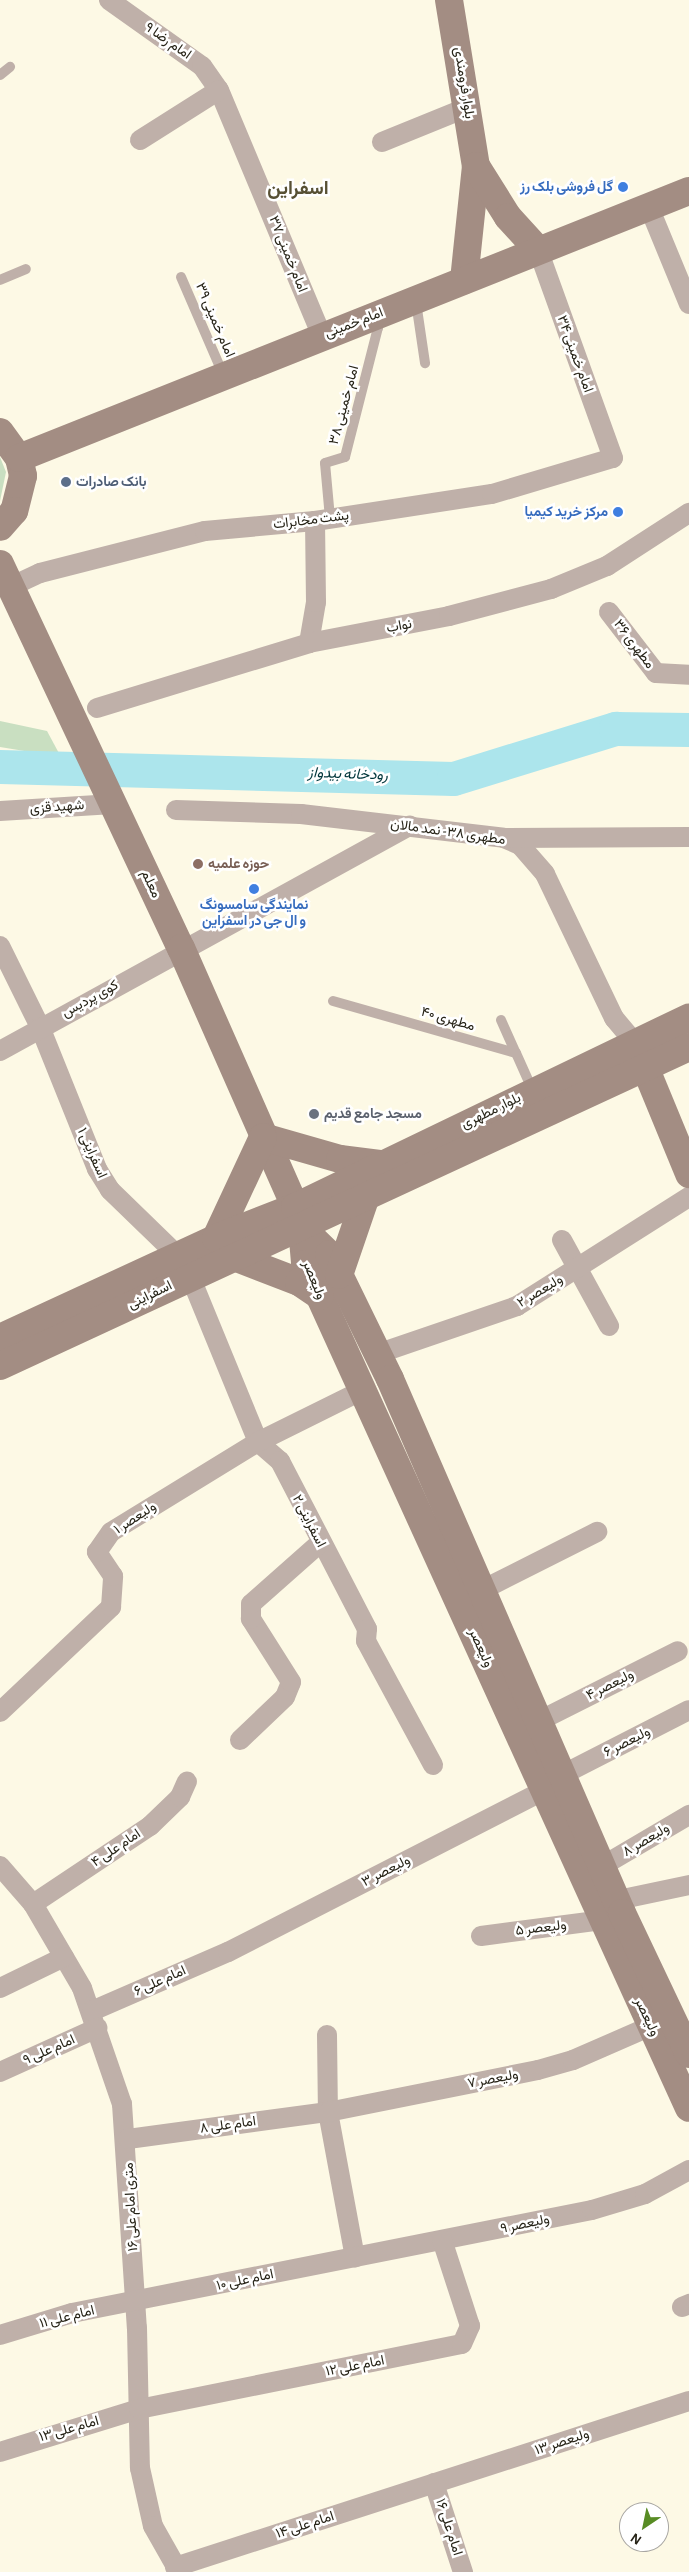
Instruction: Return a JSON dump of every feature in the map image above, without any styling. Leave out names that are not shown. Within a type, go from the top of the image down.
[{"type":"main road","name":"بلوار فرومندی","points":[[449,0],[468,107],[476,166]]},
{"type":"main road","points":[[476,166],[508,218],[538,250]]},
{"type":"main road","points":[[464,280],[476,166]]},
{"type":"main road","name":"امام خمینی","points":[[20,458],[689,191]]},
{"type":"main road","points":[[0,432],[20,458],[21,494],[0,527]]},
{"type":"main road","name":"معلم","points":[[5,576],[181,948],[298,1217]]},
{"type":"main road","name":"بلوار مطهری","points":[[298,1217],[380,1164],[689,1017]]},
{"type":"main road","name":"بلوار مطهری","points":[[298,1217],[365,1199],[689,1046]]},
{"type":"main road","points":[[644,1067],[683,1143],[689,1174]]},
{"type":"main road","points":[[320,1296],[299,1282],[225,1247],[263,1137],[340,1159],[380,1164]]},
{"type":"main road","points":[[339,1275],[365,1199]]},
{"type":"main road","name":"اسفراینی","points":[[0,1366],[79,1315],[225,1247],[298,1217]]},
{"type":"main road","name":"ولیعصر","points":[[298,1217],[330,1254],[390,1379],[541,1720],[555,1782],[604,1865],[614,1911]]},
{"type":"main road","name":"ولیعصر","points":[[298,1217],[305,1264],[555,1782],[614,1911],[689,2054]]},
{"type":"main road","name":"اسفراینی","points":[[0,1338],[79,1315]]},
{"type":"main road","points":[[365,1389],[390,1379]]},
{"type":"main road","name":"ولیعصر","points":[[671,2021],[689,2108]]},
{"type":"street","name":"امام رضا ۹","points":[[109,0],[202,66],[219,90]]},
{"type":"street","points":[[140,140],[219,90]]},
{"type":"street","name":"امام خمینی ۳۷","points":[[219,90],[322,336]]},
{"type":"street","points":[[382,142],[468,107]]},
{"type":"street","points":[[649,207],[689,304]]},
{"type":"street","name":"امام خمینی ۳۴","points":[[538,250],[613,458]]},
{"type":"street","name":"پشت مخابرات","points":[[5,576],[40,574],[205,531],[322,519],[492,494],[613,458]]},
{"type":"street","name":"نواب","points":[[97,708],[309,643],[449,616],[551,589],[607,566],[689,513]]},
{"type":"street","points":[[309,643],[316,602],[322,519]]},
{"type":"street","name":"مطهری ۳۶","points":[[610,612],[656,673],[689,675]]},
{"type":"street","name":"شهید قزی","points":[[0,811],[113,804]]},
{"type":"street","name":"مطهری ۳۸- نمد مالان","points":[[176,810],[301,814],[504,838],[520,845],[545,874],[614,1018],[634,1042]]},
{"type":"street","name":"کوی پردیس","points":[[0,1051],[181,948],[410,826]]},
{"type":"street","points":[[504,838],[689,837]]},
{"type":"street","name":"اسفراینی ۱","points":[[0,946],[40,1027],[105,1183],[184,1266]]},
{"type":"street","name":"ولیعصر ۲","points":[[377,1354],[516,1306],[689,1197]]},
{"type":"street","points":[[562,1240],[580,1267],[609,1326]]},
{"type":"street","name":"اسفراینی ۲","points":[[184,1266],[258,1442],[280,1461],[433,1765]]},
{"type":"street","name":"ولیعصر ۱","points":[[0,1712],[112,1606],[113,1576],[97,1552],[111,1532],[258,1442],[365,1389]]},
{"type":"street","points":[[484,1589],[597,1532]]},
{"type":"street","points":[[240,1740],[285,1697],[292,1682],[251,1619],[250,1604],[320,1542]]},
{"type":"street","name":"ولیعصر ۴","points":[[541,1720],[678,1651]]},
{"type":"street","name":"ولیعصر ۶","points":[[555,1782],[689,1710]]},
{"type":"street","name":"امام علی ۴","points":[[32,1904],[150,1826],[180,1797],[187,1781]]},
{"type":"street","name":"ولیعصر ۳","points":[[228,1952],[555,1782]]},
{"type":"street","name":"ولیعصر ۸","points":[[604,1865],[689,1815]]},
{"type":"street","name":"۱۶ متری امام علی","points":[[0,1866],[32,1904],[64,1957],[95,2019],[122,2104],[128,2139],[136,2303],[140,2468],[153,2526],[177,2570]]},
{"type":"street","name":"ولیعصر ۵","points":[[481,1936],[614,1911],[689,1884]]},
{"type":"street","name":"امام علی ۶","points":[[95,2019],[228,1952]]},
{"type":"street","points":[[0,1988],[64,1957]]},
{"type":"street","name":"امام علی ۹","points":[[0,2072],[95,2019]]},
{"type":"street","name":"ولیعصر ۷","points":[[328,2112],[565,2063],[671,2021]]},
{"type":"street","points":[[327,2035],[328,2112],[354,2258]]},
{"type":"street","name":"امام علی ۸","points":[[128,2139],[328,2112]]},
{"type":"street","name":"ولیعصر ۹","points":[[354,2258],[592,2210],[646,2194],[689,2170]]},
{"type":"street","name":"امام علی ۱۲","points":[[139,2409],[462,2344],[470,2326],[442,2240]]},
{"type":"street","name":"امام علی ۱۰","points":[[136,2303],[354,2258]]},
{"type":"street","name":"امام علی ۱۱","points":[[1,2333],[72,2313],[136,2303]]},
{"type":"street","name":"ولیعصر ۱۳","points":[[434,2483],[689,2401]]},
{"type":"street","name":"امام علی ۱۳","points":[[0,2452],[139,2409]]},
{"type":"street","name":"امام علی ۱۴","points":[[177,2570],[434,2483]]},
{"type":"street","name":"امام علی ۱۶","points":[[434,2483],[463,2572]]},
{"type":"lane","points":[[0,75],[10,67]]},
{"type":"lane","points":[[0,280],[26,269]]},
{"type":"lane","name":"امام خمینی ۳۹","points":[[181,276],[224,375]]},
{"type":"lane","points":[[416,299],[425,363]]},
{"type":"lane","name":"امام خمینی ۳۸","points":[[322,519],[325,462],[345,457],[378,328],[374,316]]},
{"type":"lane","name":"مطهری ۴۰","points":[[332,1001],[516,1053]]},
{"type":"lane","points":[[501,1020],[533,1091]]},
{"type":"green space","points":[[0,457],[6,472],[0,501]]},
{"type":"green space","points":[[0,721],[47,731],[61,757],[0,747]]},
{"type":"waterway","name":"رودخانه بیدواز","points":[[0,767],[454,779],[616,729],[689,730]]},
{"type":"place","name":"گل فروشی بلک رز","points":[[623,187]]},
{"type":"place","name":"بانک صادرات","points":[[66,482]]},
{"type":"place","name":"مرکز خرید کیمیا","points":[[618,512]]},
{"type":"place","name":"حوزه علمیه","points":[[198,864]]},
{"type":"place","name":"نمایندگی سامسونگ و ال جی در اسفراین","points":[[254,889]]},
{"type":"place","name":"مسجد جامع قدیم","points":[[314,1114]]},
{"type":"district","name":"اسفراین","points":[[298,189]]}]
